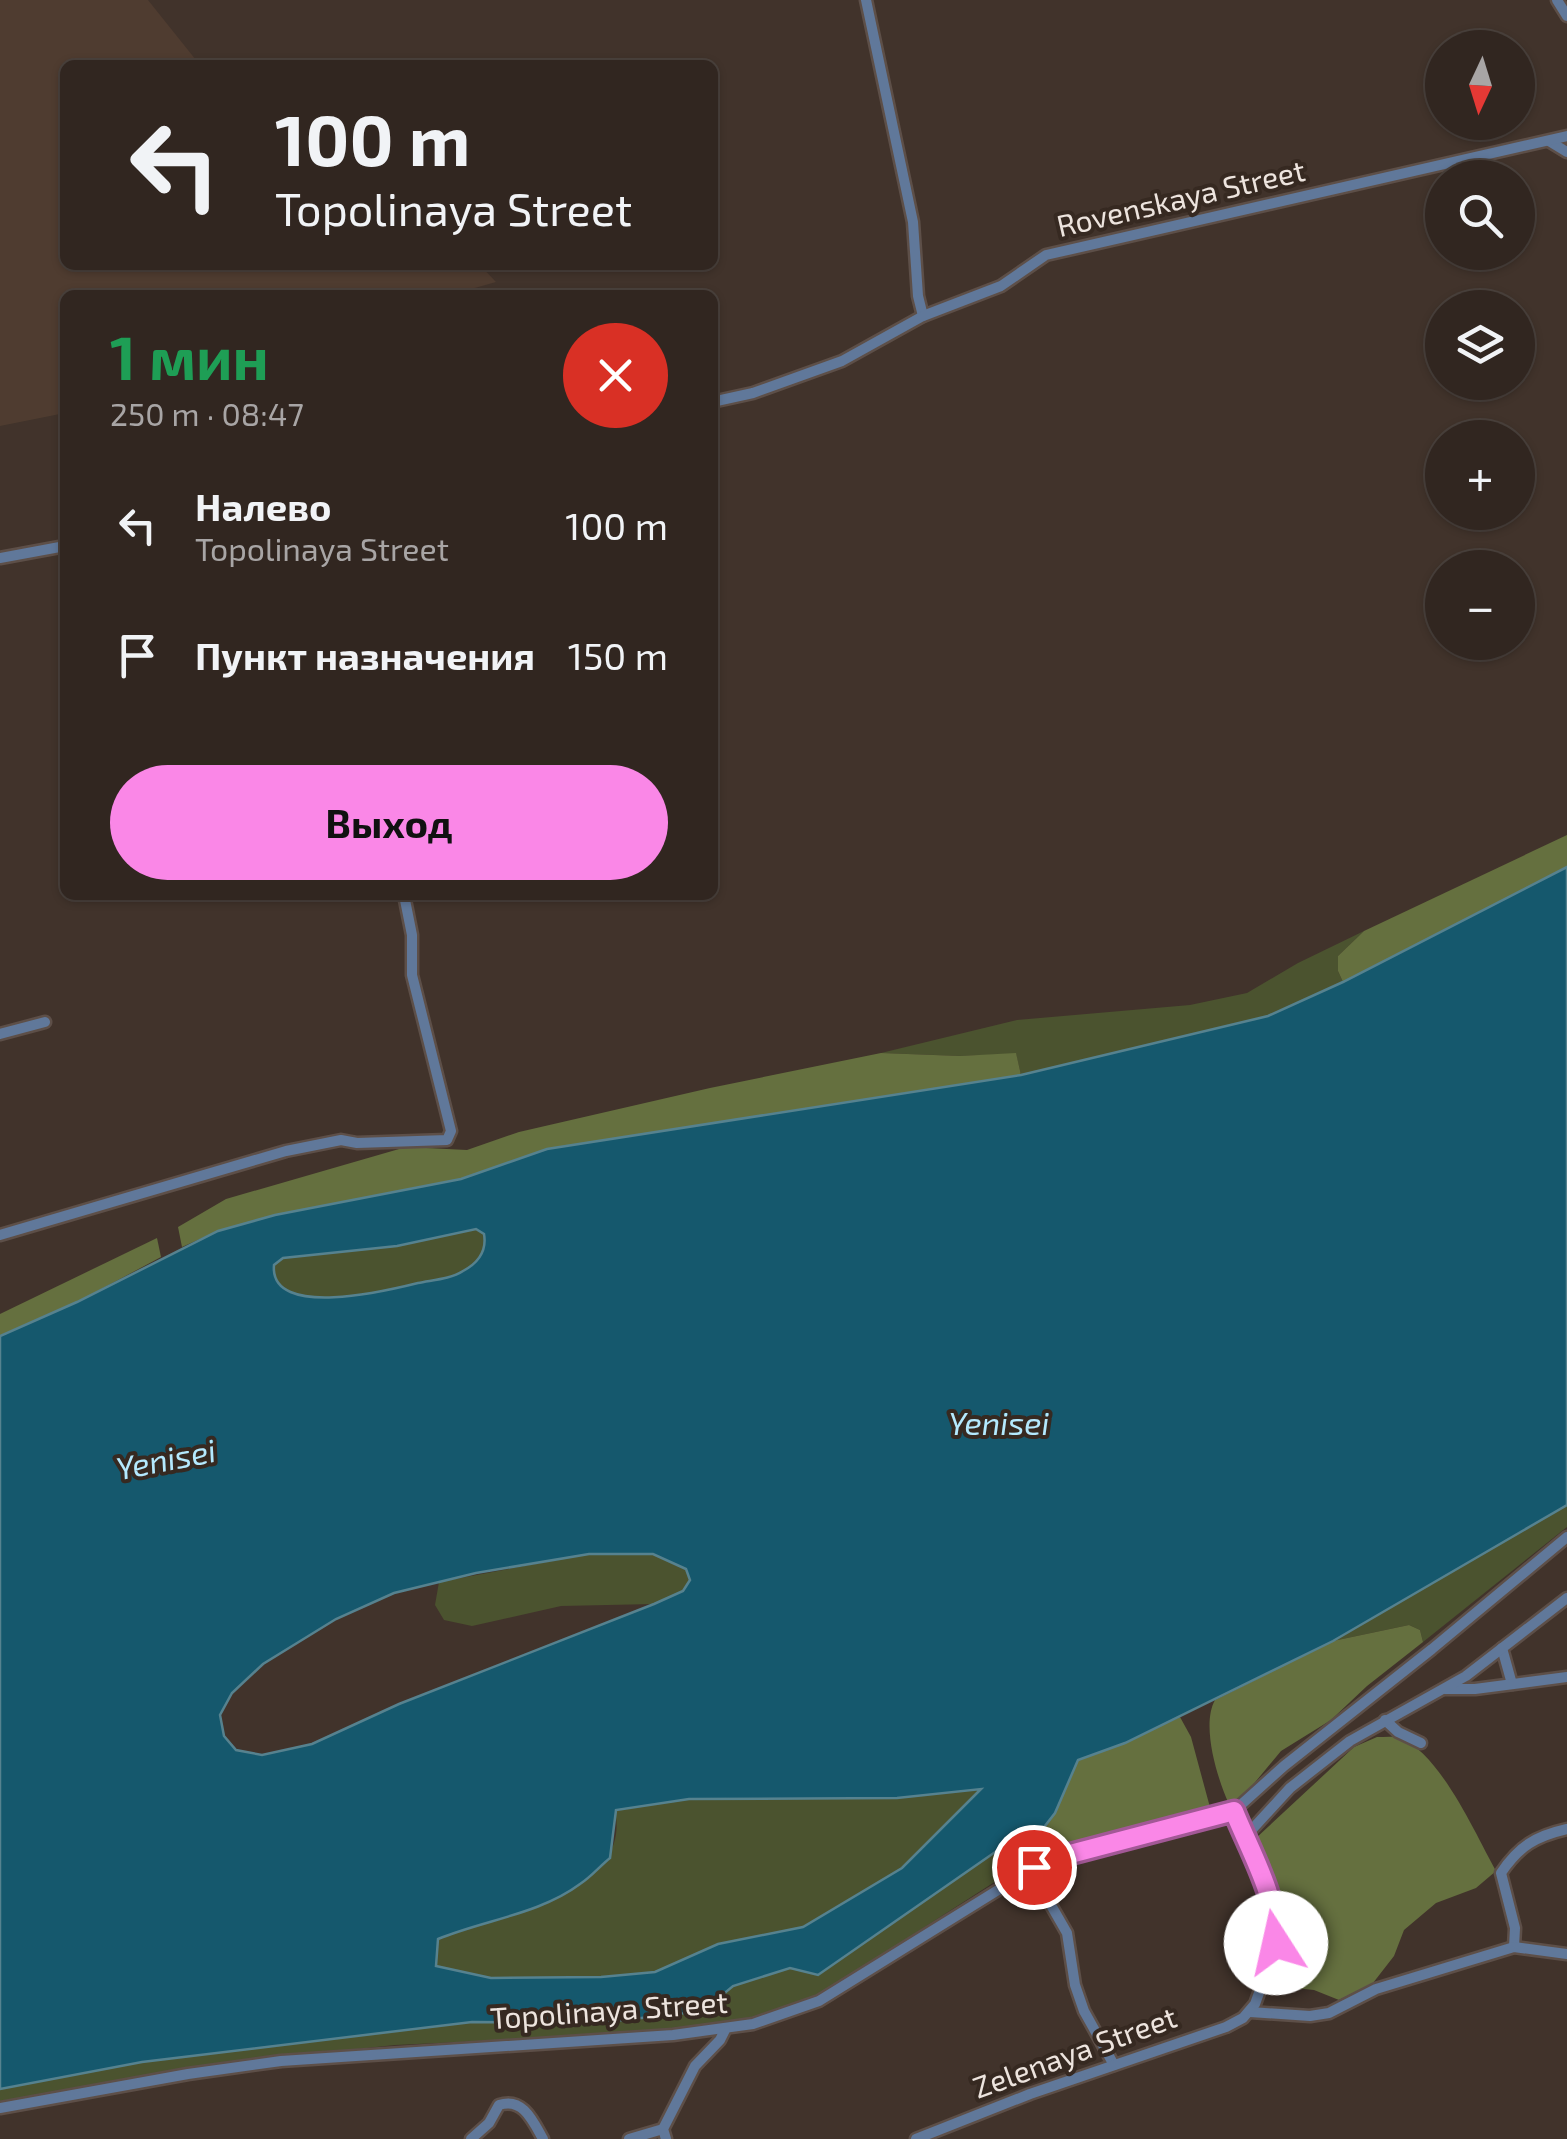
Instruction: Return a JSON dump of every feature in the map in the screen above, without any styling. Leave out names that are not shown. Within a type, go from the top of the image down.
[{"type":"street","points":[[866,0],[913,222],[923,316]]},
{"type":"street","points":[[1557,0],[1567,16]]},
{"type":"street","name":"Rovenskaya Street","points":[[718,401],[753,393],[842,361],[923,316],[1001,286],[1046,255],[1567,136]]},
{"type":"street","points":[[1549,142],[1567,152]]},
{"type":"street","points":[[0,558],[60,547]]},
{"type":"street","points":[[0,1235],[340,1140],[357,1143],[448,1139],[451,1131],[412,976],[412,935],[405,900]]},
{"type":"street","points":[[0,1034],[45,1022]]},
{"type":"street","points":[[1567,1537],[1234,1811],[1268,1894],[1277,1935],[1272,1963],[1250,2012],[1329,2014],[1376,1989],[1514,1947],[1567,1954]]},
{"type":"street","points":[[1245,1838],[1290,1788],[1350,1741],[1444,1689],[1567,1598]]},
{"type":"street","points":[[1502,1648],[1512,1684]]},
{"type":"street","points":[[1444,1689],[1567,1677]]},
{"type":"street","points":[[1385,1720],[1398,1732],[1421,1743]]},
{"type":"street","name":"Topolinaya Street","points":[[0,2108],[238,2066],[724,2030],[785,2015],[819,2000],[1034,1867],[1234,1811]]},
{"type":"street","points":[[1514,1947],[1512,1915],[1502,1873],[1532,1839],[1567,1829]]},
{"type":"street","points":[[1034,1867],[1036,1879],[1067,1932],[1075,1985],[1084,2012],[1114,2065]]},
{"type":"street","name":"Zelenaya Street","points":[[916,2139],[1235,2023],[1250,2012]]},
{"type":"street","points":[[629,2139],[664,2134],[695,2066],[720,2040],[724,2030]]},
{"type":"street","points":[[471,2139],[489,2123],[499,2105],[508,2102],[522,2107],[543,2139]]},
{"type":"shaded area","points":[[0,0],[148,0],[196,60],[60,60],[60,270],[485,270],[496,282],[468,290],[60,290],[60,414],[0,426]]},
{"type":"green space","points":[[1567,835],[1567,867],[1343,982],[1338,956],[1364,931]]},
{"type":"green space","points":[[1364,931],[1338,956],[1343,982],[1268,1016],[1021,1075],[1016,1054],[881,1053],[1017,1020],[1190,1005],[1247,993]]},
{"type":"green space","points":[[881,1053],[1016,1053],[1021,1075],[547,1149],[461,1179],[275,1215],[218,1231],[182,1247],[178,1227],[226,1199],[406,1147],[467,1150],[519,1132]]},
{"type":"green space","points":[[476,1229],[484,1234],[484,1246],[468,1268],[447,1278],[383,1291],[310,1297],[290,1292],[278,1282],[274,1265],[283,1258],[396,1246]]},
{"type":"green space","points":[[157,1238],[161,1257],[77,1302],[0,1336],[0,1314]]},
{"type":"green space","points":[[1567,1505],[1567,1527],[1423,1642],[1420,1630],[1409,1625],[1333,1641]]},
{"type":"green space","points":[[589,1554],[653,1554],[687,1569],[690,1580],[683,1591],[654,1604],[561,1606],[472,1626],[444,1620],[435,1605],[439,1582]]},
{"type":"green space","points":[[1409,1625],[1420,1630],[1423,1642],[1331,1720],[1281,1751],[1242,1798],[1228,1802],[1210,1737],[1215,1700],[1333,1641]]},
{"type":"green space","points":[[1180,1717],[1191,1737],[1211,1811],[1137,1833],[1057,1845],[1010,1872],[1055,1813],[1078,1760]]},
{"type":"green space","points":[[1377,1737],[1400,1738],[1429,1760],[1443,1777],[1496,1871],[1476,1888],[1436,1903],[1404,1930],[1394,1956],[1373,1983],[1339,2000],[1314,1990],[1285,1987],[1280,1963],[1286,1940],[1255,1839],[1354,1747]]},
{"type":"green space","points":[[982,1788],[902,1868],[803,1927],[718,1944],[655,1972],[601,1977],[491,1978],[436,1967],[438,1939],[523,1911],[582,1883],[603,1864],[615,1840],[615,1811],[688,1799],[897,1798]]},
{"type":"green space","points":[[1001,1848],[1027,1849],[1010,1872],[827,1990],[783,2010],[699,2031],[395,2045],[215,2064],[0,2102],[0,2089],[141,2062],[472,2022],[597,2023],[703,2011],[733,1986],[790,1968],[819,1975]]},
{"type":"water","name":"Yenisei","points":[[1567,867],[1567,1505],[1333,1641],[1125,1743],[1078,1760],[1055,1813],[1027,1849],[1001,1848],[818,1975],[790,1968],[733,1986],[703,2011],[597,2023],[472,2022],[142,2062],[0,2089],[0,1336],[218,1231],[275,1215],[461,1179],[547,1149],[1021,1075],[1268,1016],[1343,982]],"holes":[[[476,1229],[484,1234],[484,1246],[468,1268],[447,1278],[383,1291],[310,1297],[290,1292],[278,1282],[274,1265],[283,1258],[397,1246]],[[589,1554],[653,1554],[686,1569],[690,1580],[683,1591],[654,1604],[399,1704],[312,1744],[262,1755],[236,1750],[224,1736],[220,1715],[232,1693],[263,1664],[336,1619],[394,1593],[476,1573]],[[981,1789],[902,1868],[803,1927],[718,1944],[655,1972],[601,1977],[491,1978],[436,1966],[438,1939],[530,1910],[588,1878],[610,1858],[616,1810],[689,1799],[897,1798]]]},
{"type":"route","points":[[1034,1867],[1234,1811],[1268,1894],[1276,1943]]}]
